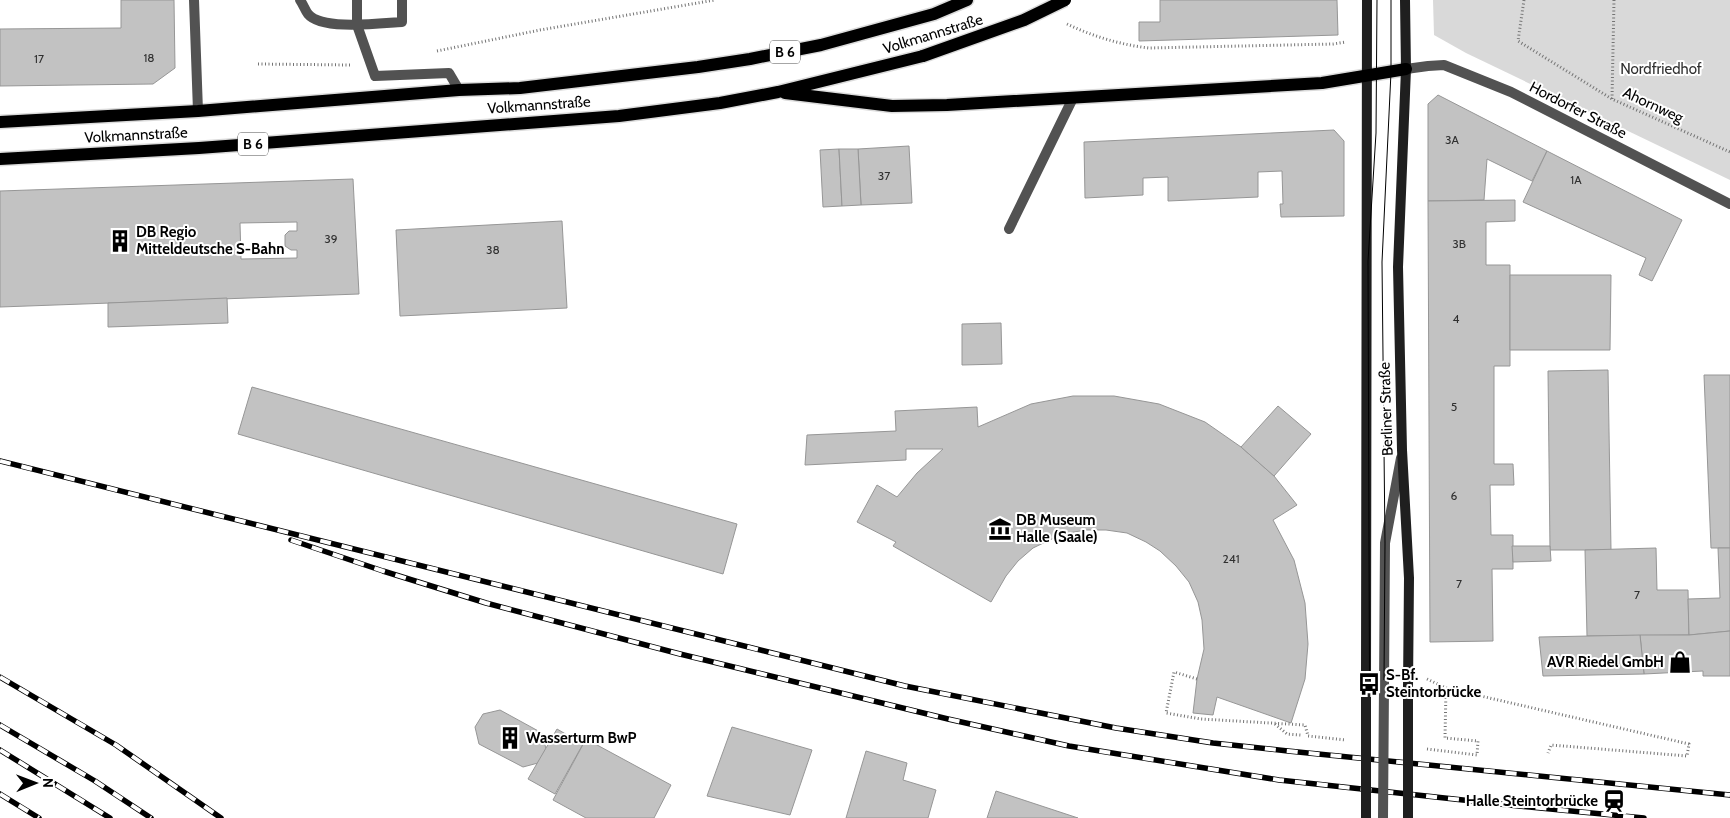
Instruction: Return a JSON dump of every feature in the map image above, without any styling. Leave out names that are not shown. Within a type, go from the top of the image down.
[{"type":"main road","name":"Volkmannstraße","points":[[0,122],[198,111],[458,90],[520,88],[741,61],[821,45],[871,32],[934,14],[967,0]]},
{"type":"main road","name":"Volkmannstraße","points":[[0,159],[199,148],[619,116],[720,103],[778,92],[923,56],[1024,20],[1065,0]]},
{"type":"main road","points":[[778,92],[892,106],[1322,84],[1406,69]]},
{"type":"street","points":[[194,0],[198,111]]},
{"type":"street","points":[[300,0],[309,15],[330,24],[357,25],[402,22],[402,0]]},
{"type":"street","points":[[357,0],[357,25],[374,76],[449,73],[458,90]]},
{"type":"street","name":"Berliner Straße","points":[[1366,818],[1367,0]]},
{"type":"street","name":"Berliner Straße","points":[[1406,0],[1406,69],[1398,267],[1402,450],[1409,578],[1408,818]]},
{"type":"street","name":"Hordorfer Straße","points":[[1406,69],[1444,65],[1511,92],[1730,204]]},
{"type":"street","points":[[1009,229],[1073,98]]},
{"type":"street","points":[[1383,818],[1385,544],[1402,450]]},
{"type":"path","points":[[429,53],[540,30],[715,0]]},
{"type":"path","name":"Ahornweg","points":[[1524,0],[1518,41],[1612,99],[1730,152]]},
{"type":"path","points":[[1612,99],[1614,0]]},
{"type":"path","points":[[1060,20],[1084,32],[1134,46],[1149,48],[1333,44],[1348,42]]},
{"type":"path","points":[[258,64],[371,65]]},
{"type":"path","points":[[1198,679],[1174,672],[1166,713],[1201,719],[1305,726]]},
{"type":"path","points":[[1424,678],[1446,688],[1689,744],[1687,756],[1551,745],[1548,753]]},
{"type":"path","points":[[1446,688],[1445,738],[1469,740]]},
{"type":"path","points":[[1275,724],[1287,734],[1300,734]]},
{"type":"green space","name":"Nordfriedhof","points":[[1433,0],[1730,0],[1730,180],[1466,53],[1434,35]]},
{"type":"building","points":[[121,0],[174,0],[175,68],[153,84],[0,86],[0,29],[121,28]]},
{"type":"building","points":[[1160,0],[1337,0],[1338,35],[1139,41],[1139,22],[1160,22]]},
{"type":"building","points":[[1438,95],[1547,151],[1532,181],[1487,159],[1484,200],[1428,201],[1428,104]]},
{"type":"building","points":[[1334,130],[1344,141],[1344,216],[1281,217],[1280,204],[1283,204],[1282,171],[1258,172],[1258,197],[1168,201],[1168,177],[1143,178],[1143,195],[1085,198],[1084,142]]},
{"type":"building","points":[[909,146],[912,203],[861,205],[858,149]]},
{"type":"building","points":[[839,149],[842,206],[823,207],[820,150]]},
{"type":"building","points":[[839,149],[858,149],[861,205],[842,206]]},
{"type":"building","points":[[1547,151],[1682,220],[1652,281],[1639,275],[1646,258],[1523,202]]},
{"type":"building","name":"DB Regio Mitteldeutsche S-Bahn","points":[[353,179],[359,294],[0,307],[0,191]],"holes":[[[297,222],[297,231],[289,231],[285,235],[285,246],[291,250],[297,250],[297,258],[241,259],[240,223]]]},
{"type":"building","points":[[1515,200],[1515,221],[1486,222],[1486,265],[1510,265],[1510,366],[1494,366],[1494,464],[1513,464],[1514,485],[1490,485],[1491,535],[1513,535],[1513,569],[1492,569],[1493,641],[1430,642],[1428,201]]},
{"type":"building","points":[[562,221],[567,308],[400,316],[396,230]]},
{"type":"building","points":[[1510,275],[1611,275],[1610,350],[1510,350]]},
{"type":"building","points":[[227,298],[228,323],[108,327],[108,303]]},
{"type":"building","points":[[1001,323],[1002,364],[962,365],[962,324]]},
{"type":"building","points":[[1608,370],[1611,550],[1550,550],[1548,371]]},
{"type":"building","points":[[1704,375],[1730,375],[1730,548],[1711,548]]},
{"type":"building","points":[[252,387],[737,524],[723,574],[238,434]]},
{"type":"building","points":[[1073,396],[1114,396],[1159,404],[1205,422],[1241,447],[1274,476],[1297,505],[1273,520],[1294,560],[1305,603],[1308,644],[1305,679],[1291,723],[1217,697],[1213,715],[1193,713],[1197,679],[1204,649],[1202,620],[1198,602],[1189,582],[1176,566],[1160,551],[1146,542],[1127,533],[1106,530],[1086,530],[1056,537],[1033,548],[1018,561],[1006,576],[991,602],[893,546],[896,542],[857,522],[877,485],[897,497],[917,473],[943,449],[906,449],[906,460],[805,465],[807,435],[896,431],[895,411],[977,407],[978,427],[1031,404]]},
{"type":"building","points":[[1278,406],[1311,434],[1274,476],[1241,447]]},
{"type":"building","points":[[1512,546],[1550,546],[1551,561],[1513,562]]},
{"type":"building","points":[[1656,548],[1657,590],[1688,590],[1689,635],[1587,636],[1585,550]]},
{"type":"building","points":[[1718,548],[1730,548],[1730,631],[1689,635],[1688,599],[1720,598]]},
{"type":"building","points":[[1730,631],[1730,676],[1703,676],[1703,671],[1644,674],[1640,635],[1689,635]]},
{"type":"building","points":[[1640,635],[1644,674],[1543,676],[1539,637]]},
{"type":"building","name":"Wasserturm BwP","points":[[500,710],[542,733],[546,749],[538,763],[523,767],[479,744],[475,727],[483,714]]},
{"type":"building","points":[[732,727],[812,750],[790,815],[707,796]]},
{"type":"building","points":[[557,729],[583,744],[555,794],[528,779]]},
{"type":"building","points":[[586,739],[671,785],[654,818],[586,818],[553,800]]},
{"type":"building","points":[[866,751],[907,763],[903,780],[936,790],[928,818],[846,818]]},
{"type":"building","points":[[996,791],[1078,818],[987,818]]},
{"type":"tram line","points":[[1370,818],[1368,261],[1376,133],[1377,0]]},
{"type":"tram line","points":[[1383,818],[1385,543],[1382,262],[1391,72],[1391,0]]},
{"type":"railway","points":[[0,461],[905,686],[1116,728],[1213,743],[1730,795]]},
{"type":"railway","points":[[291,540],[486,603],[680,654],[948,719],[1069,746],[1279,780],[1644,818]]},
{"type":"railway","points":[[0,677],[116,745],[221,818]]},
{"type":"railway","points":[[0,725],[95,781],[151,818]]},
{"type":"railway","points":[[0,750],[110,818]]},
{"type":"railway","points":[[0,794],[39,818]]},
{"type":"place","name":"DB Regio Mitteldeutsche S-Bahn","points":[[120,241]]},
{"type":"place","name":"DB Museum Halle (Saale)","points":[[1000,529]]},
{"type":"place","name":"AVR Riedel GmbH","points":[[1680,662]]},
{"type":"place","name":"S-Bf. Steintorbrücke","points":[[1369,684]]},
{"type":"place","name":"Wasserturm BwP","points":[[510,738]]},
{"type":"place","name":"Halle Steintorbrücke","points":[[1614,801]]}]
